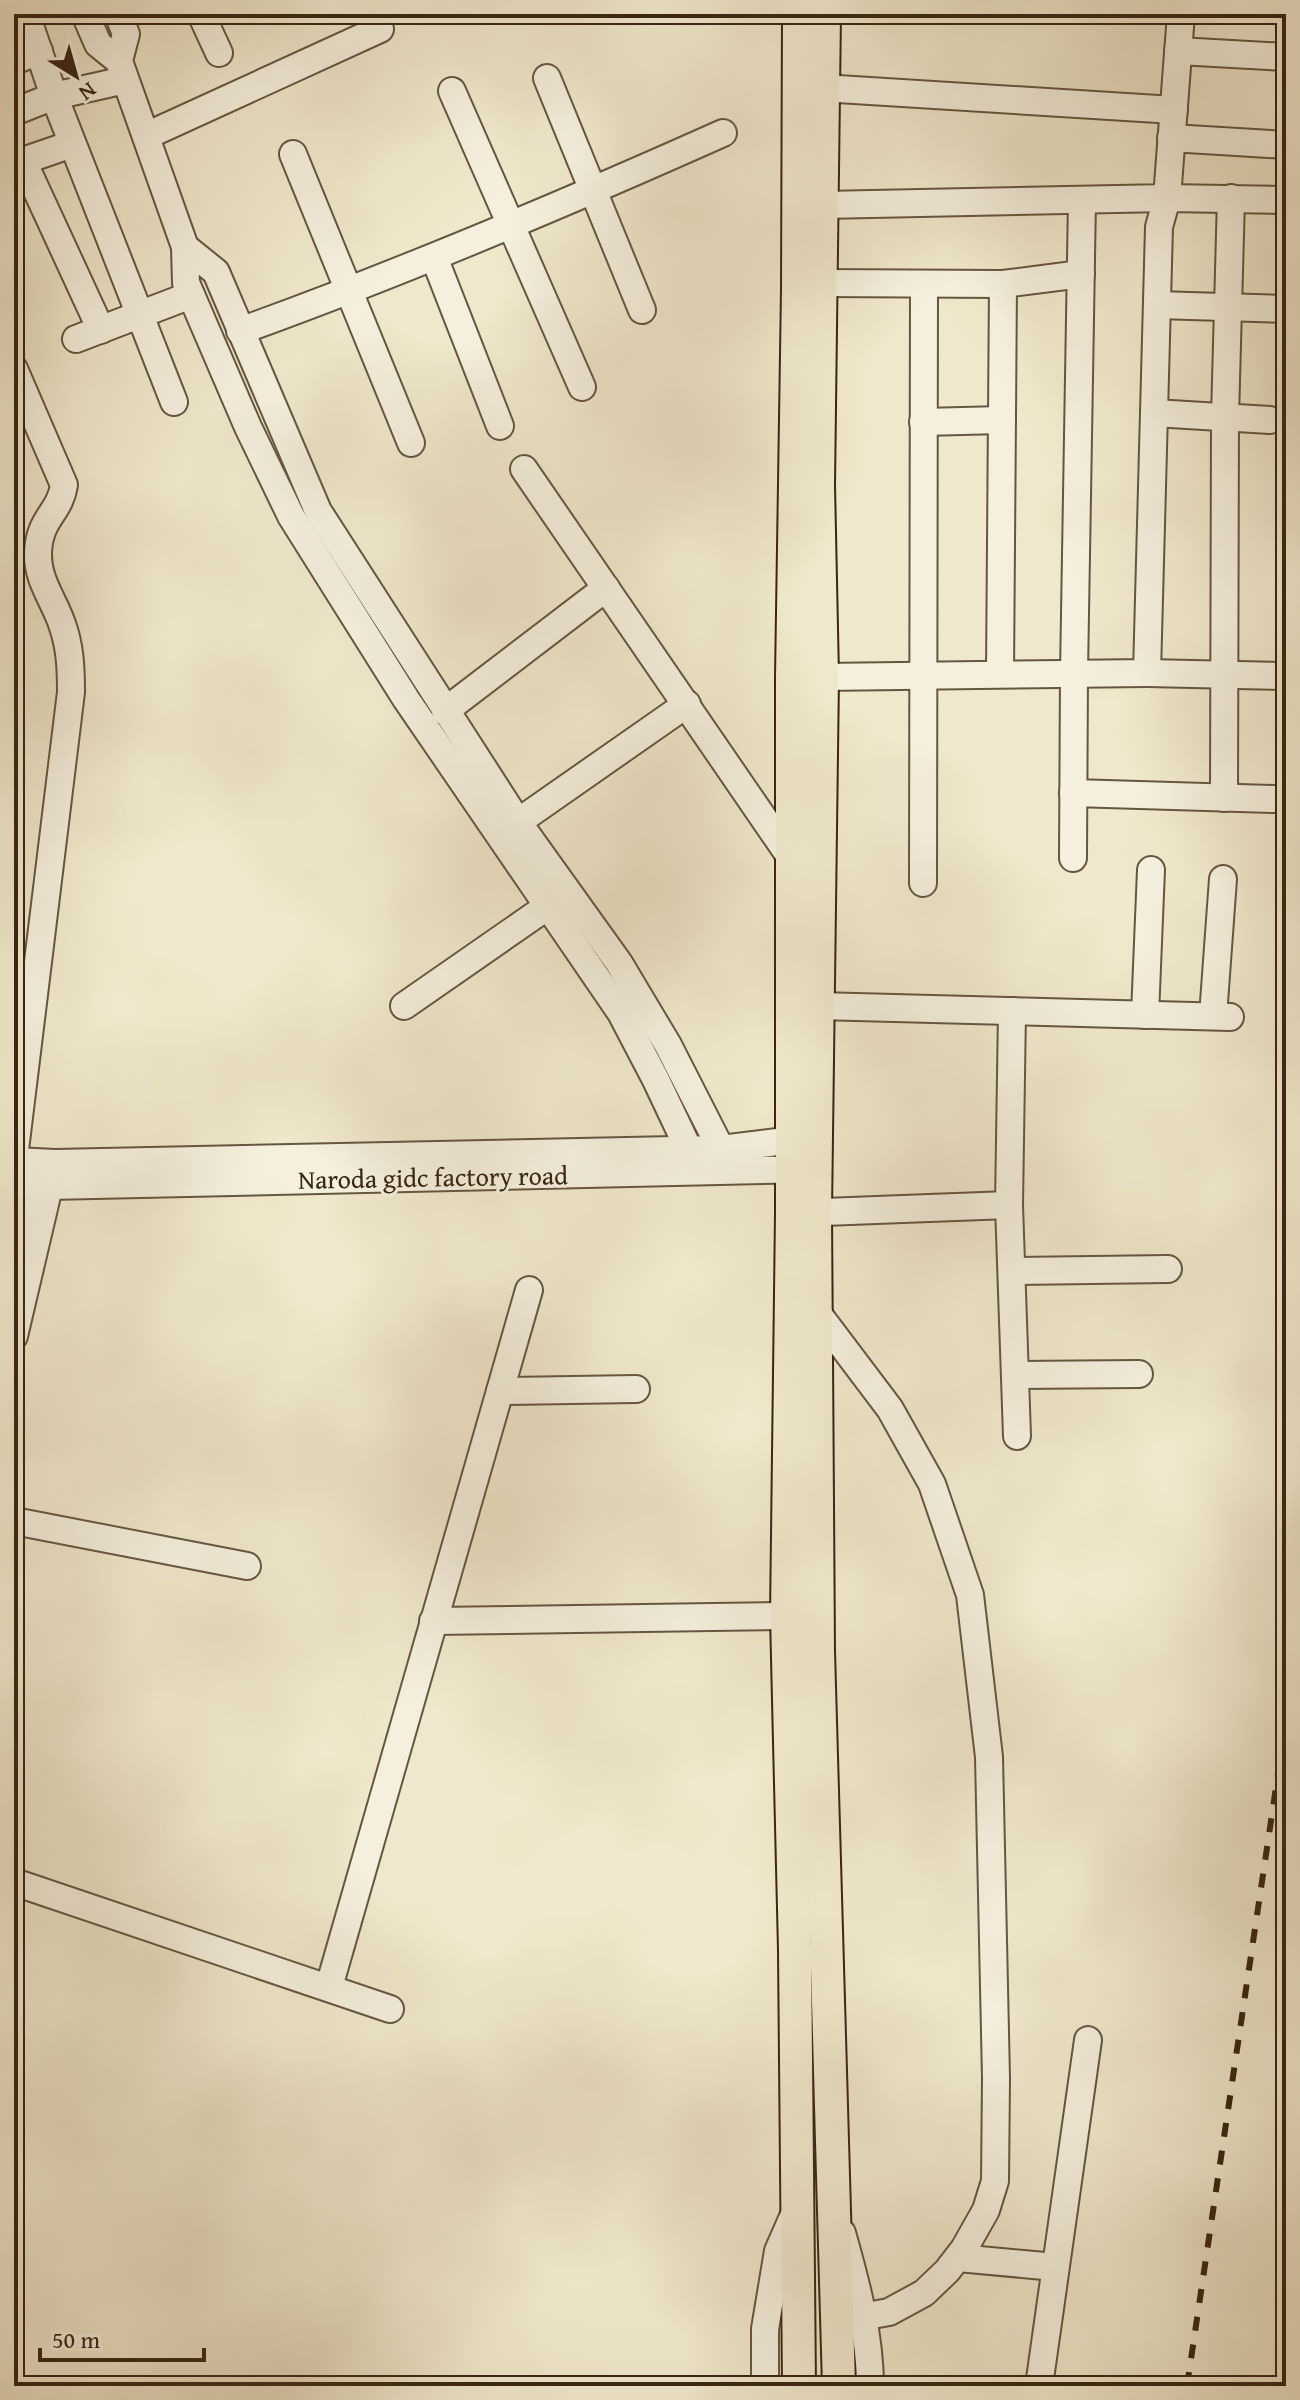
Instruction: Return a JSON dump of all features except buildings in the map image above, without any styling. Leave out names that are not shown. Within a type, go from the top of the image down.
[{"type":"main road","points":[[799,14],[791,858],[804,1212],[787,1616],[799,2386]]},
{"type":"main road","points":[[803,1154],[818,1006],[822,677],[818,485],[824,14]]},
{"type":"main road","points":[[804,1212],[816,1311],[818,1651],[835,2206],[850,2327],[839,2386]]},
{"type":"street","points":[[26,14],[72,144],[174,402]]},
{"type":"street","points":[[85,14],[98,44],[122,70],[185,247],[186,283],[248,427],[291,516],[406,699],[621,1013],[695,1160]]},
{"type":"street","points":[[118,14],[126,34],[122,70]]},
{"type":"street","points":[[201,14],[219,53]]},
{"type":"street","points":[[1147,673],[1159,227],[1167,198],[1181,14]]},
{"type":"street","points":[[146,136],[380,29]]},
{"type":"street","points":[[14,61],[39,51]]},
{"type":"street","points":[[1178,51],[1286,57]]},
{"type":"street","points":[[14,112],[122,70]]},
{"type":"street","points":[[547,78],[642,310]]},
{"type":"street","points":[[822,88],[1174,110]]},
{"type":"street","points":[[452,91],[582,387]]},
{"type":"street","points":[[240,331],[512,226],[723,133]]},
{"type":"street","points":[[1171,138],[1286,145]]},
{"type":"street","points":[[72,144],[19,163],[88,334],[191,295]]},
{"type":"street","points":[[293,154],[411,443]]},
{"type":"street","points":[[823,205],[1167,198],[1286,200]]},
{"type":"street","points":[[1224,798],[1226,309],[1231,198]]},
{"type":"street","points":[[1073,858],[1082,200]]},
{"type":"street","points":[[185,247],[216,272],[318,511],[518,822],[619,963],[644,1003],[725,1160]]},
{"type":"street","points":[[434,257],[500,426]]},
{"type":"street","points":[[820,283],[1003,284],[1081,274]]},
{"type":"street","points":[[923,883],[924,284]]},
{"type":"street","points":[[1000,674],[1003,284]]},
{"type":"street","points":[[1157,305],[1286,309]]},
{"type":"street","points":[[14,369],[64,485],[57,505],[41,528],[38,558],[41,576],[67,638],[71,659],[71,692],[14,1336]]},
{"type":"street","points":[[1154,413],[1270,420]]},
{"type":"street","points":[[923,422],[1002,420]]},
{"type":"street","points":[[524,469],[791,858]]},
{"type":"street","points":[[445,711],[606,588]]},
{"type":"street","points":[[822,677],[1074,673],[1286,676]]},
{"type":"street","points":[[518,822],[687,704]]},
{"type":"street","points":[[1073,793],[1274,799]]},
{"type":"street","points":[[1145,1015],[1151,870]]},
{"type":"street","points":[[818,1006],[1221,1017],[1223,879]]},
{"type":"street","points":[[404,1006],[548,906]]},
{"type":"street","points":[[1012,1011],[1009,1205],[1017,1436]]},
{"type":"street","name":"Naroda gidc factory road","points":[[29,1171],[725,1160],[803,1154]]},
{"type":"street","points":[[14,1238],[29,1171]]},
{"type":"street","points":[[804,1212],[1009,1205]]},
{"type":"street","points":[[1012,1271],[1168,1269]]},
{"type":"street","points":[[329,1987],[529,1290]]},
{"type":"street","points":[[816,1311],[890,1409],[932,1484],[970,1595],[989,1757],[996,2078],[995,2181],[986,2210],[958,2258],[924,2293],[889,2312],[850,2327],[870,2367],[870,2386]]},
{"type":"street","points":[[1015,1375],[1139,1374]]},
{"type":"street","points":[[500,1391],[636,1389]]},
{"type":"street","points":[[14,1521],[247,1566]]},
{"type":"street","points":[[433,1621],[787,1616]]},
{"type":"street","points":[[14,1882],[390,2009]]},
{"type":"street","points":[[1039,2386],[1088,2040]]},
{"type":"street","points":[[765,2386],[765,2329],[778,2251],[798,2206]]},
{"type":"street","points":[[958,2258],[1055,2267]]},
{"type":"railway","points":[[1187,2386],[1286,1720]]}]
